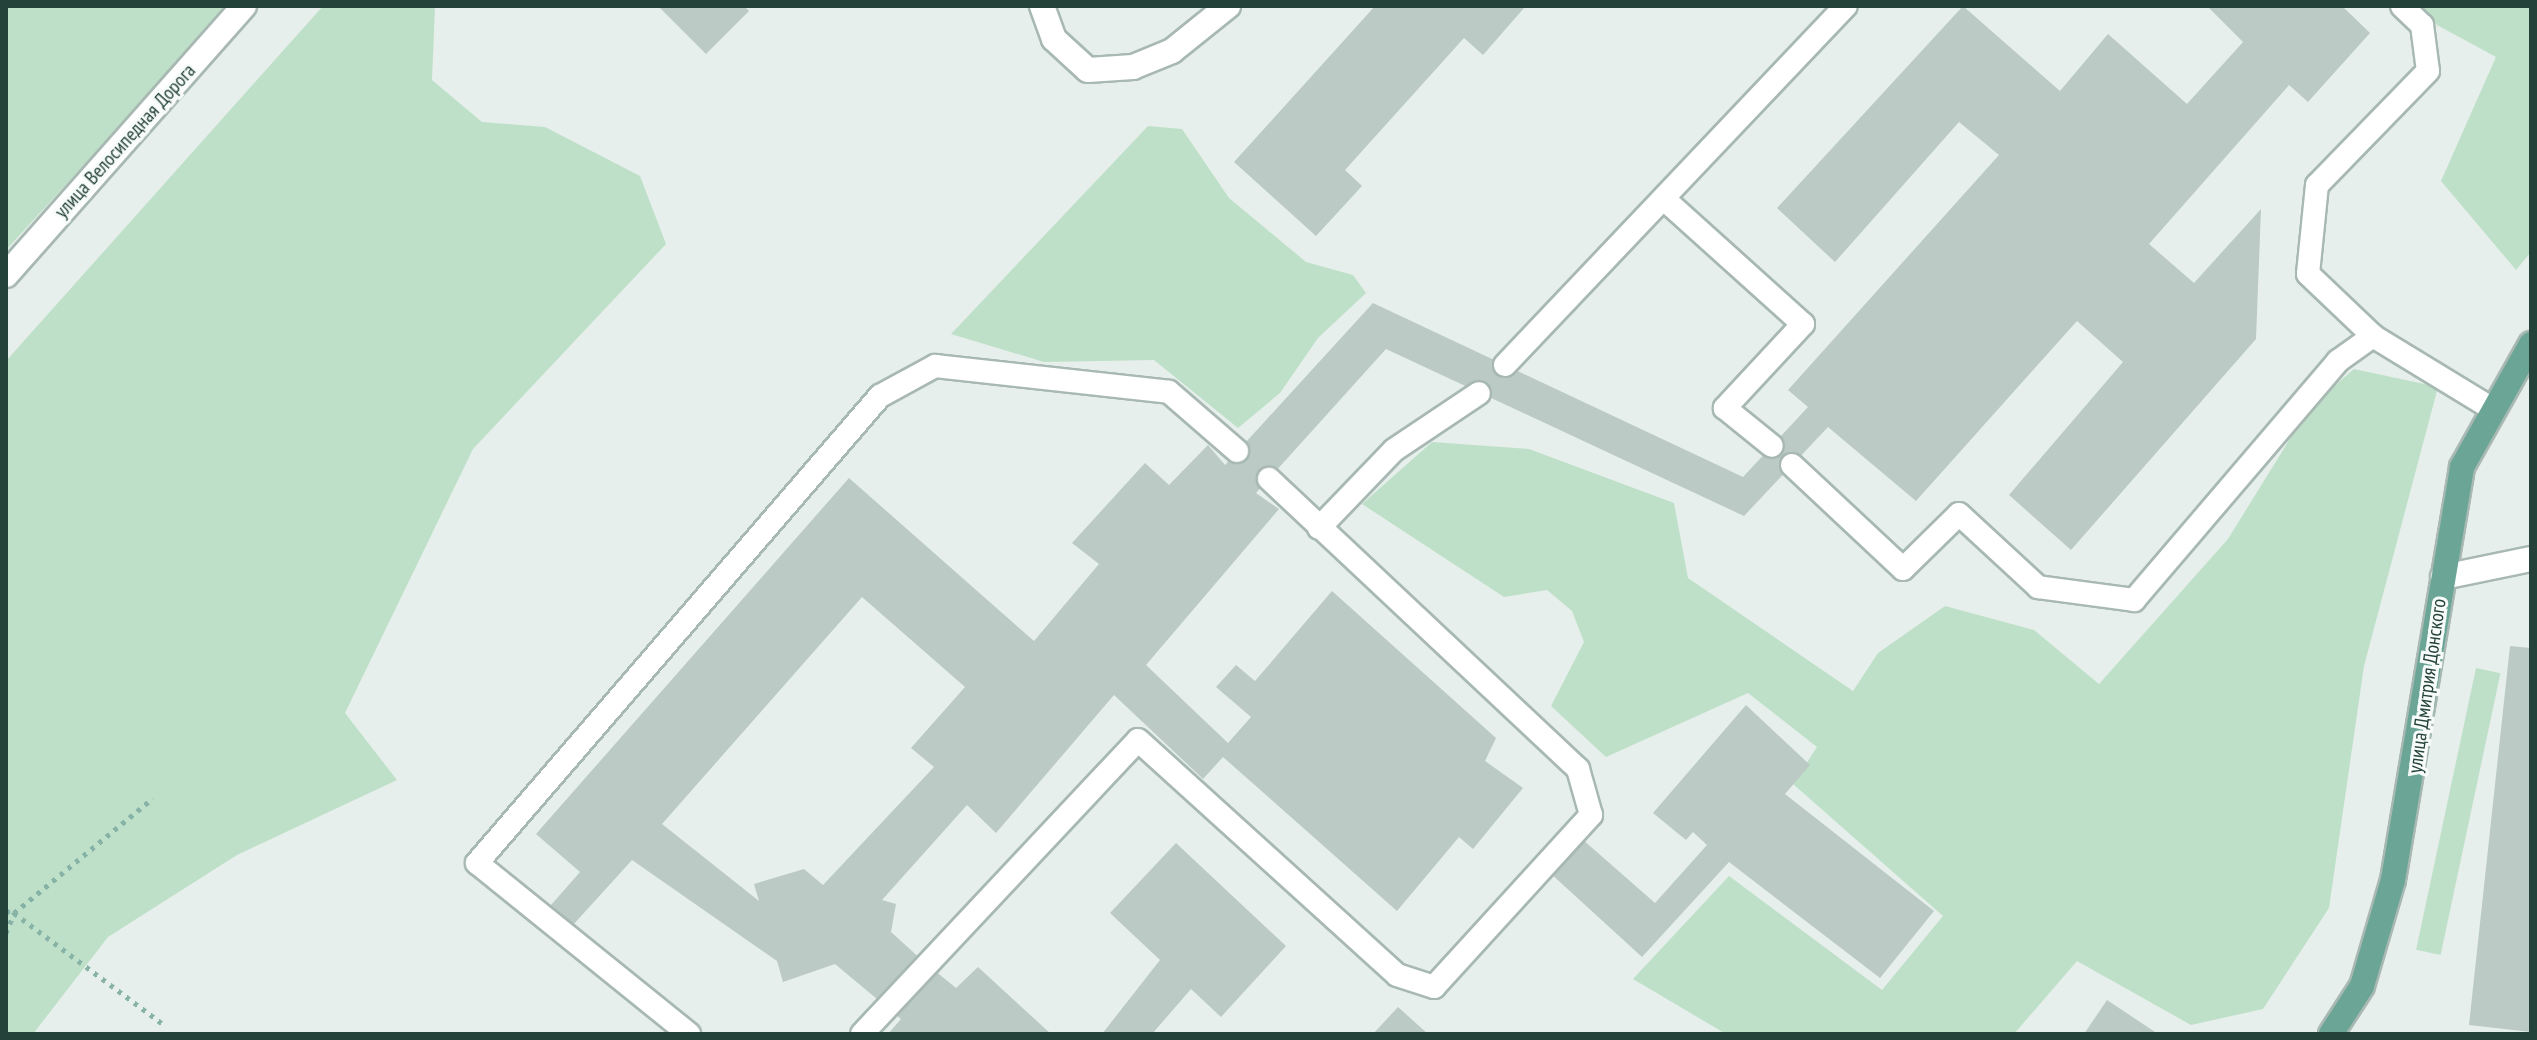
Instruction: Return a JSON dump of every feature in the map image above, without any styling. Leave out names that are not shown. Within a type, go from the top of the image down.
[{"type":"main road","name":"улица Дмитрия Донского","points":[[2331,1034],[2362,986],[2393,880],[2462,467],[2491,408],[2531,344]]},
{"type":"street","name":"улица Велосипедная Дорога","points":[[6,275],[244,6]]},
{"type":"street","points":[[1042,6],[1054,39],[1088,70],[1133,67],[1172,51],[1228,6]]},
{"type":"street","points":[[2443,577],[2531,559]]},
{"type":"lane","points":[[1505,365],[1846,6]]},
{"type":"lane","points":[[2402,6],[2422,25],[2428,71],[2317,185],[2308,274],[2373,336],[2491,408]]},
{"type":"lane","points":[[1664,199],[1803,324],[1725,408],[1772,446]]},
{"type":"lane","points":[[1792,465],[1903,569],[1959,514],[2038,587],[2134,600],[2338,361],[2373,336]]},
{"type":"lane","points":[[689,1034],[477,863],[880,396],[935,366],[1169,392],[1237,451]]},
{"type":"lane","points":[[1319,528],[1394,450],[1479,393]]},
{"type":"lane","points":[[862,1034],[1138,740],[1397,975],[1434,987],[1591,815],[1578,769],[1269,479]]},
{"type":"path","points":[[6,933],[14,913],[153,798]]},
{"type":"path","points":[[6,911],[14,913],[163,1024]]},
{"type":"green space","points":[[6,6],[230,6],[6,250]]},
{"type":"green space","points":[[323,6],[435,6],[432,80],[482,122],[545,127],[640,176],[666,244],[473,449],[345,713],[397,780],[237,855],[108,937],[33,1034],[6,1034],[6,361]]},
{"type":"green space","points":[[2417,6],[2531,6],[2531,252],[2516,270],[2441,181],[2496,57],[2437,25]]},
{"type":"green space","points":[[1148,126],[1182,129],[1229,198],[1306,262],[1353,275],[1366,293],[1318,338],[1280,393],[1238,428],[1154,360],[1044,362],[951,334]]},
{"type":"green space","points":[[2354,369],[2438,387],[2364,666],[2329,908],[2263,1009],[2191,1025],[2077,961],[2014,1034],[1726,1034],[1633,979],[1729,876],[1882,990],[1943,916],[1793,784],[1817,747],[1748,693],[1606,757],[1551,706],[1584,642],[1572,611],[1547,590],[1504,597],[1362,504],[1432,442],[1529,449],[1674,503],[1688,578],[1853,691],[1878,653],[1945,606],[2034,630],[2099,684],[2228,539],[2309,408]]},
{"type":"green space","points":[[2476,668],[2500,673],[2441,955],[2416,950]]},
{"type":"building","points":[[658,6],[744,6],[749,11],[706,54]]},
{"type":"building","points":[[1375,6],[1524,8],[1483,55],[1464,38],[1345,170],[1362,186],[1316,236],[1234,162]]},
{"type":"building","points":[[1963,6],[2060,91],[2108,34],[2187,104],[2243,42],[2207,6],[2342,6],[2370,33],[2308,102],[2289,85],[2149,244],[2194,283],[2261,209],[2256,339],[2071,550],[2009,495],[2123,362],[2077,321],[1916,501],[1828,427],[1744,516],[1386,349],[1256,493],[1279,509],[1146,665],[1228,743],[1251,717],[1216,687],[1236,665],[1255,681],[1332,591],[1496,738],[1485,761],[1523,788],[1473,849],[1459,837],[1397,911],[1223,757],[1203,779],[1114,695],[996,833],[967,805],[882,900],[896,904],[891,932],[956,988],[978,967],[1051,1034],[888,1034],[901,1019],[835,964],[783,982],[777,961],[632,860],[573,925],[551,905],[580,872],[536,834],[849,478],[1034,641],[1099,564],[1072,543],[1145,463],[1169,485],[1208,445],[1225,465],[1373,303],[1743,477],[1808,407],[1788,390],[1999,155],[1959,122],[1835,262],[1777,208]],"holes":[[[862,597],[965,687],[911,748],[934,767],[823,885],[804,869],[754,884],[759,901],[662,824]]]},
{"type":"building","points":[[2510,646],[2531,648],[2531,1032],[2469,1025]]},
{"type":"building","points":[[1746,705],[1810,765],[1785,794],[1934,911],[1880,978],[1729,862],[1642,957],[1549,872],[1582,839],[1655,903],[1707,845],[1693,832],[1686,840],[1653,813]]},
{"type":"building","points":[[1176,843],[1286,946],[1221,1017],[1191,989],[1152,1034],[1102,1034],[1160,960],[1110,913]]},
{"type":"building","points":[[2107,1000],[2158,1034],[2084,1034]]},
{"type":"building","points":[[1398,1007],[1428,1034],[1373,1034]]}]
